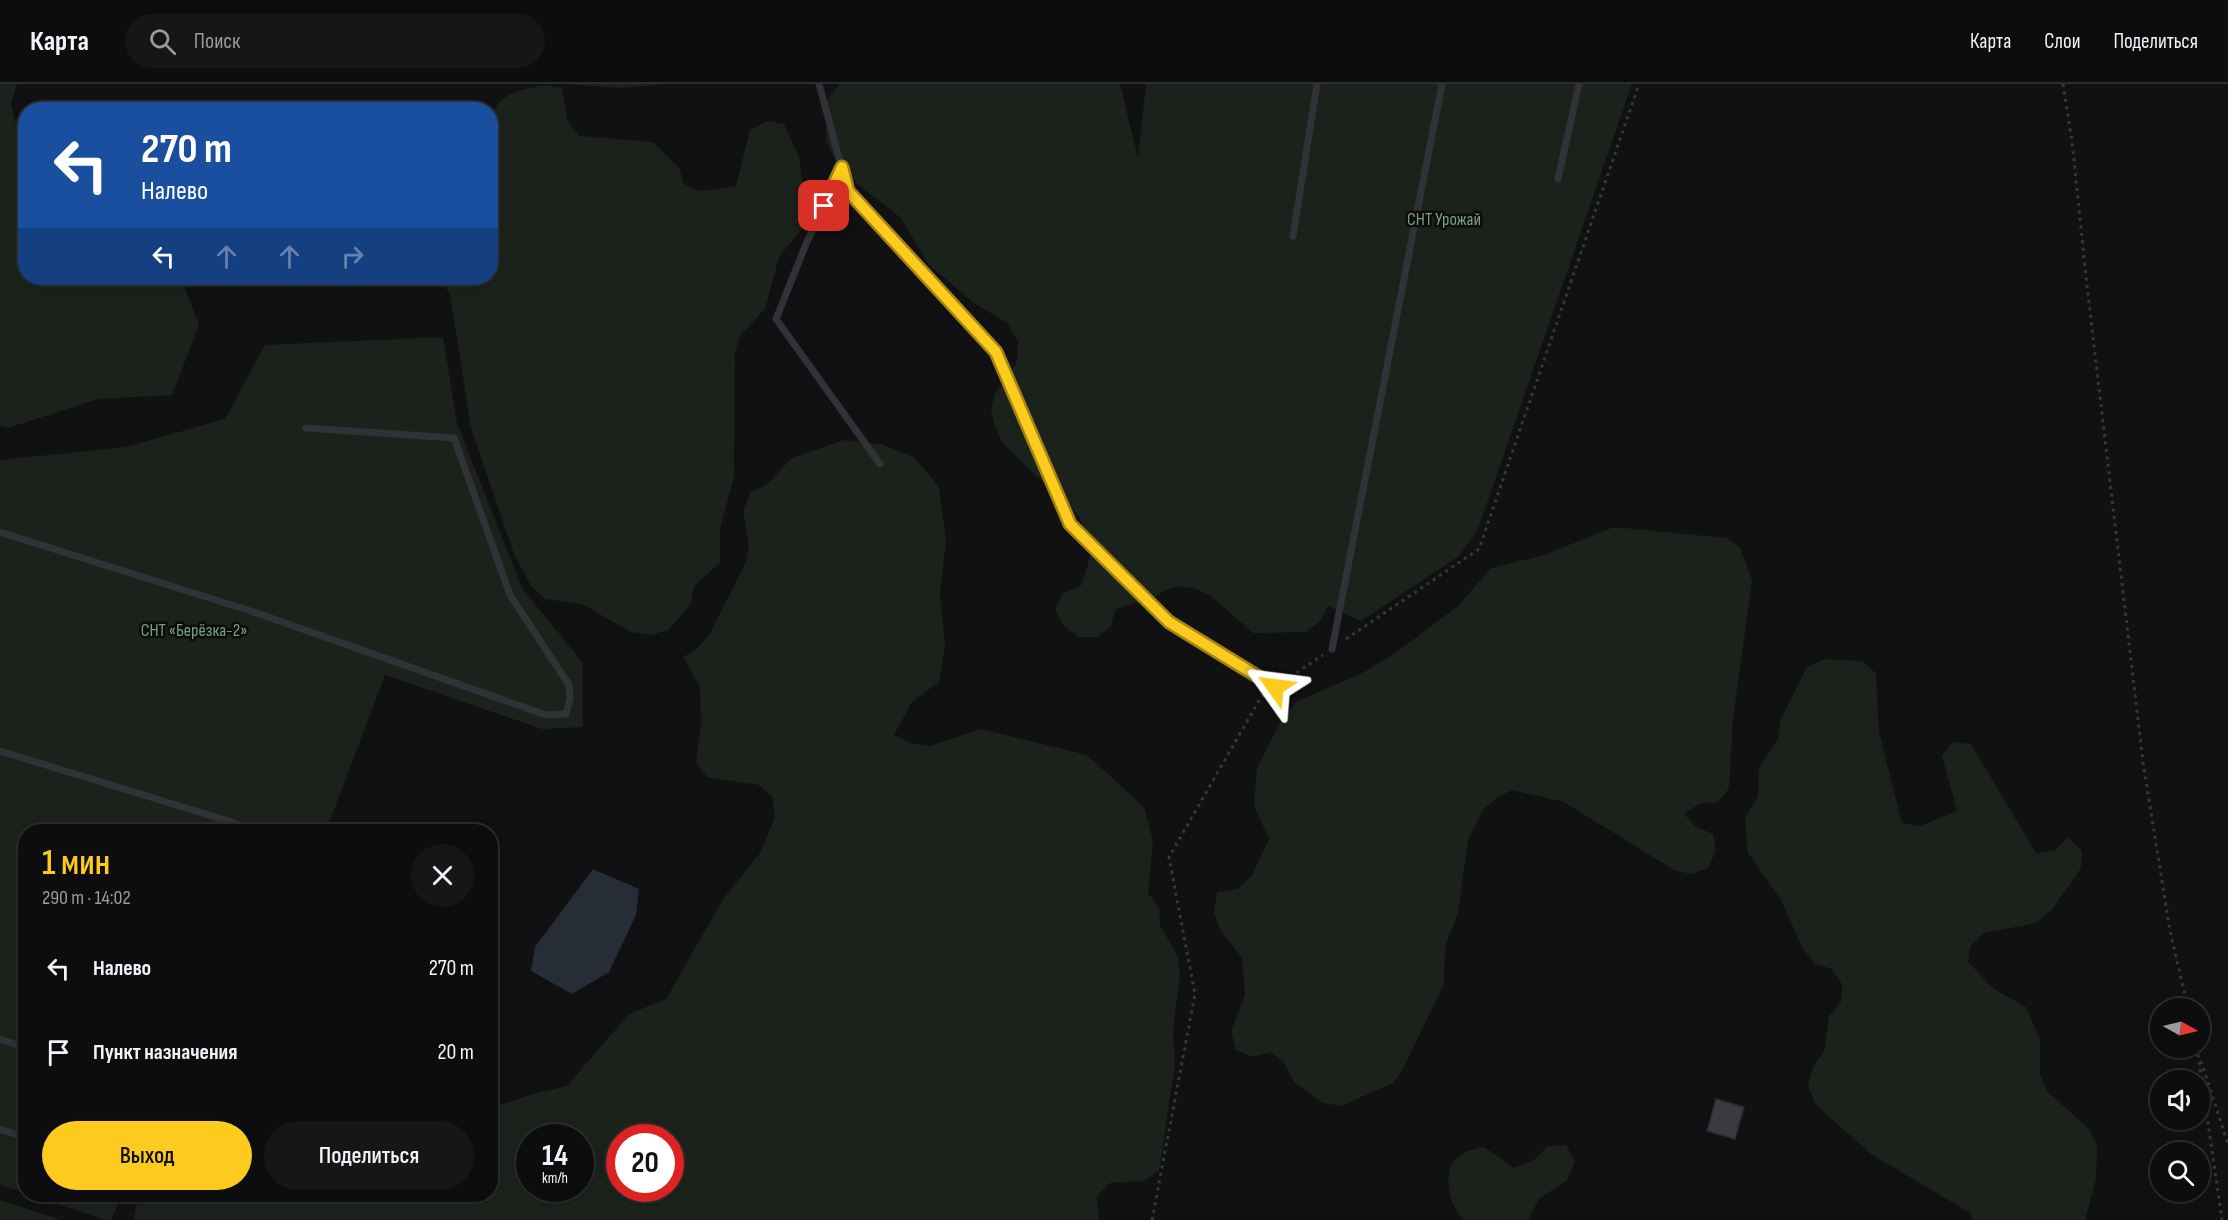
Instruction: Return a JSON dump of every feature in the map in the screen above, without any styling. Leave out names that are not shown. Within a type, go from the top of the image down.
[{"type":"lane","points":[[819,84],[848,191],[996,352],[1070,524],[1169,622],[1275,687]]},
{"type":"lane","points":[[1293,236],[1317,84]]},
{"type":"lane","points":[[1332,649],[1442,84]]},
{"type":"lane","points":[[1558,179],[1579,84]]},
{"type":"lane","points":[[842,167],[806,244],[776,319],[880,464]]},
{"type":"lane","points":[[0,532],[254,612],[546,716],[566,714],[570,698],[569,685],[510,595],[454,438],[306,428]]},
{"type":"lane","points":[[0,752],[235,823]]},
{"type":"lane","points":[[0,1039],[18,1045]]},
{"type":"lane","points":[[0,1129],[18,1135]]},
{"type":"path","points":[[1152,1220],[1195,994],[1169,857],[1261,697],[1479,549],[1639,84]]},
{"type":"path","points":[[2063,84],[2072,141],[2142,762],[2170,931],[2186,998]]},
{"type":"path","points":[[2198,1058],[2222,1220]]},
{"type":"path","points":[[2200,1058],[2228,1144]]},
{"type":"green space","points":[[0,84],[17,84],[11,105],[18,132],[18,285],[184,285],[199,325],[172,395],[98,399],[8,428],[0,426]]},
{"type":"green space","points":[[567,84],[669,84],[620,88]]},
{"type":"green space","name":"СНТ Урожай","points":[[840,84],[1120,84],[1138,158],[1146,84],[1632,84],[1478,529],[1459,556],[1361,621],[1328,606],[1320,621],[1306,632],[1253,633],[1212,597],[1197,589],[1180,586],[1164,591],[1150,601],[1133,603],[1115,610],[1111,627],[1097,637],[1079,637],[1064,626],[1055,610],[1063,593],[1081,586],[1092,551],[1079,516],[1003,444],[995,427],[991,409],[996,391],[1009,377],[1017,361],[1018,341],[1007,323],[974,303],[929,265],[900,217],[857,184],[833,156],[826,139],[826,101]]},
{"type":"green space","points":[[544,85],[562,88],[568,122],[579,136],[653,142],[679,168],[684,184],[700,191],[736,186],[750,130],[767,121],[784,124],[799,157],[806,212],[801,230],[779,257],[765,309],[740,336],[735,353],[734,477],[720,528],[720,563],[694,586],[691,603],[669,630],[651,635],[631,632],[582,604],[545,599],[531,586],[514,554],[471,428],[450,294],[444,285],[498,285],[498,105],[506,96]]},
{"type":"green space","name":"СНТ «Берёзка-2»","points":[[443,337],[457,423],[522,588],[583,663],[583,727],[542,729],[385,675],[329,824],[18,824],[18,1191],[0,1185],[0,460],[126,447],[225,419],[265,345]]},
{"type":"green space","points":[[844,440],[881,444],[914,457],[939,487],[946,541],[940,594],[945,646],[939,682],[912,702],[894,735],[910,743],[930,746],[981,729],[1087,755],[1144,807],[1153,841],[1148,893],[1159,908],[1160,925],[1178,957],[1180,975],[1173,1029],[1175,1064],[1159,1171],[1143,1181],[1110,1183],[1097,1196],[1099,1220],[134,1220],[137,1202],[498,1202],[498,1106],[529,1095],[567,1086],[629,1014],[666,999],[723,899],[760,853],[775,817],[772,797],[759,785],[707,777],[696,762],[701,724],[700,687],[683,657],[698,648],[710,633],[745,564],[749,547],[743,511],[750,493],[766,485],[792,458]]},
{"type":"green space","points":[[1614,527],[1726,538],[1740,547],[1752,581],[1733,719],[1729,788],[1718,802],[1699,804],[1684,814],[1696,827],[1713,834],[1716,851],[1708,868],[1691,874],[1674,870],[1564,802],[1512,790],[1496,798],[1483,810],[1468,840],[1458,913],[1445,947],[1444,984],[1403,1069],[1393,1083],[1341,1106],[1323,1103],[1294,1082],[1285,1064],[1271,1052],[1252,1057],[1236,1050],[1231,1031],[1245,995],[1242,958],[1220,929],[1214,912],[1217,892],[1238,889],[1252,875],[1269,839],[1254,806],[1257,768],[1283,717],[1296,702],[1364,672],[1397,652],[1458,606],[1491,568],[1544,555]]},
{"type":"green space","points":[[1825,659],[1862,661],[1876,673],[1879,732],[1902,823],[1920,826],[1957,811],[1942,756],[1952,742],[1971,744],[2036,853],[2054,851],[2068,837],[2082,851],[2081,868],[2051,911],[2036,923],[1984,933],[1970,946],[1968,962],[1994,989],[2026,1007],[2040,1039],[2040,1074],[2047,1091],[2089,1129],[2097,1146],[2096,1179],[2085,1220],[1973,1220],[1970,1213],[1871,1154],[1816,1105],[1808,1086],[1813,1067],[1824,1052],[1829,1016],[1841,1002],[1842,984],[1832,969],[1815,964],[1803,949],[1781,900],[1748,853],[1745,818],[1758,796],[1759,769],[1778,738],[1781,719],[1807,667]]},
{"type":"green space","points":[[1566,1145],[1575,1161],[1567,1180],[1539,1199],[1528,1220],[1465,1220],[1452,1202],[1449,1186],[1450,1171],[1452,1164],[1462,1154],[1484,1147],[1514,1168],[1534,1160],[1548,1146]]},
{"type":"green space","points":[[0,1200],[61,1220],[0,1220]]},
{"type":"green space","points":[[51,1202],[119,1202],[111,1220]]},
{"type":"shaded area","points":[[593,869],[639,889],[636,915],[609,972],[572,994],[531,971],[535,947]]},
{"type":"building","points":[[1716,1099],[1744,1107],[1735,1139],[1707,1131]]},
{"type":"route","points":[[824,206],[842,167],[848,191],[996,352],[1070,524],[1169,622],[1275,687]]}]
